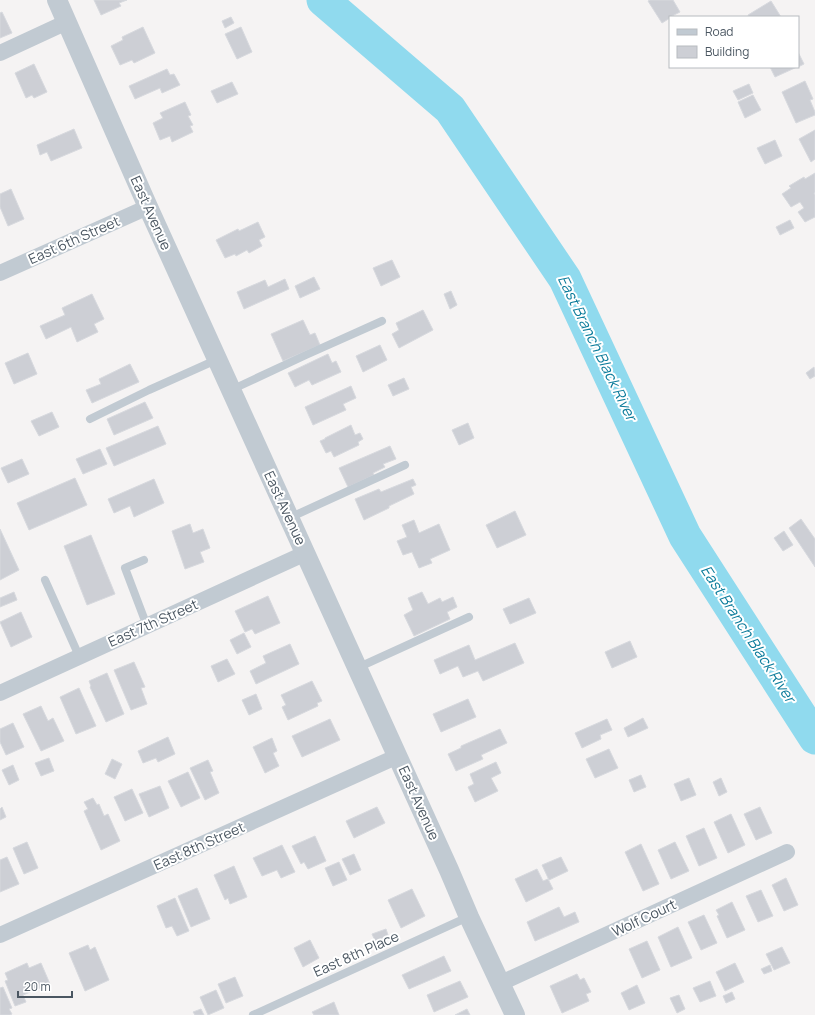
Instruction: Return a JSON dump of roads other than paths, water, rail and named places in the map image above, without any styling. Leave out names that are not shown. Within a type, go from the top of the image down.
[{"type":"street","name":"East Avenue","points":[[57,0],[217,360],[398,756],[469,917],[515,1015]]},
{"type":"street","points":[[0,53],[67,22]]},
{"type":"street","name":"East 6th Street","points":[[0,273],[148,207]]},
{"type":"street","name":"East 7th Street","points":[[0,692],[306,554]]},
{"type":"street","name":"East 8th Street","points":[[0,935],[398,756]]},
{"type":"street","name":"Wolf Court","points":[[501,983],[787,852]]},
{"type":"lane","points":[[231,390],[382,321]]},
{"type":"lane","points":[[90,419],[149,390],[217,360]]},
{"type":"lane","points":[[290,518],[405,465]]},
{"type":"lane","points":[[144,560],[125,568],[147,626]]},
{"type":"lane","points":[[45,580],[79,656]]},
{"type":"lane","points":[[357,668],[469,617]]},
{"type":"lane","name":"East 8th Place","points":[[253,1015],[469,917]]},
{"type":"waterway","name":"East Branch Black River","points":[[323,0],[450,109],[565,279],[685,536],[815,738]]}]
